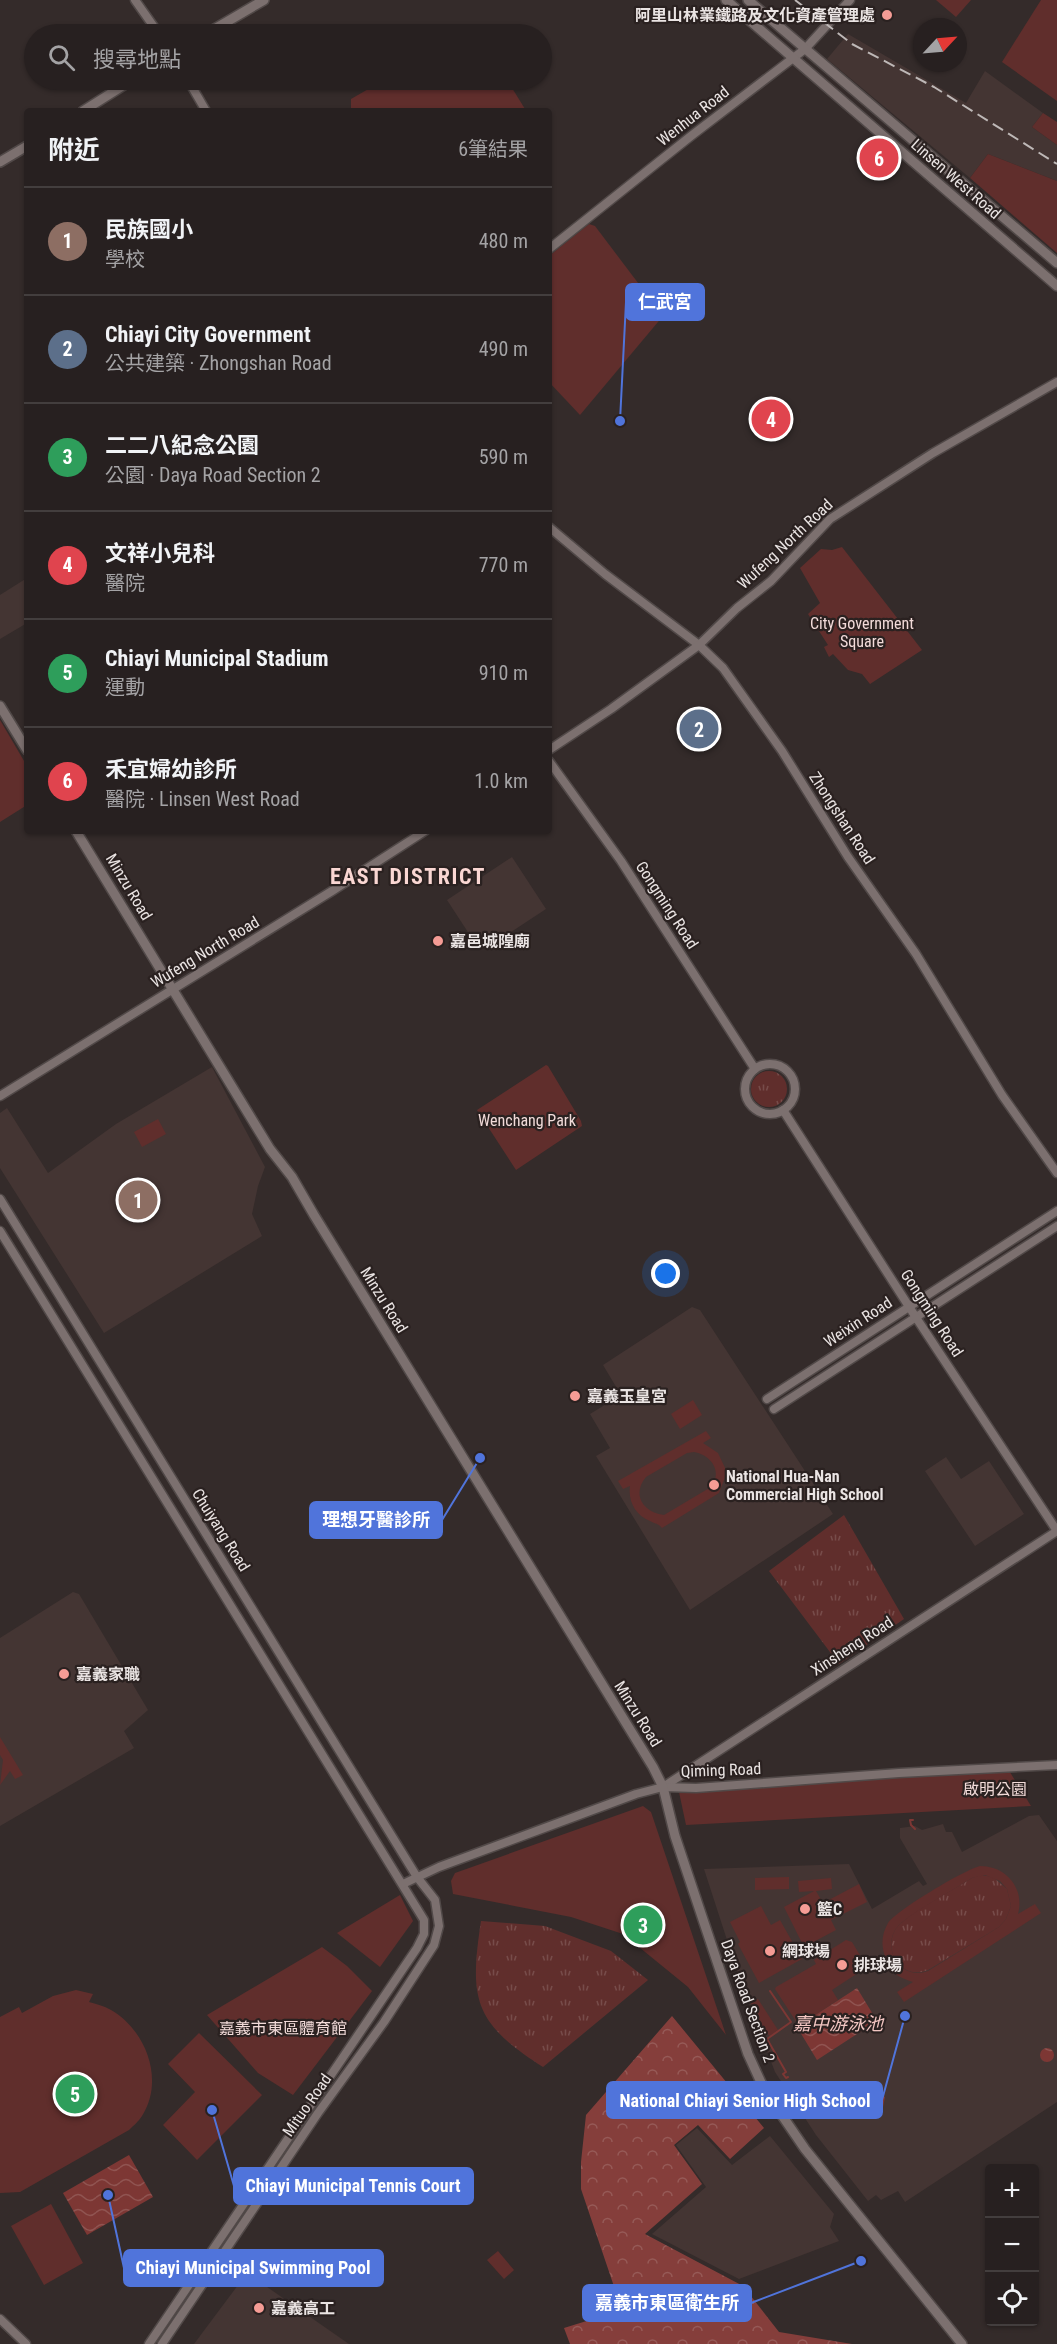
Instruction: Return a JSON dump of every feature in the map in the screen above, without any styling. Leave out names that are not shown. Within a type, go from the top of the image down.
[{"type":"main road","points":[[223,24],[264,0]]},
{"type":"main road","name":"Linsen West Road","points":[[726,0],[1057,286]]},
{"type":"main road","name":"Linsen West Road","points":[[748,0],[1057,263]]},
{"type":"main road","points":[[88,108],[116,90]]},
{"type":"main road","points":[[0,162],[24,148]]},
{"type":"main road","points":[[0,706],[24,745]]},
{"type":"main road","name":"Minzu Road","points":[[78,834],[270,1149],[292,1177],[653,1767],[663,1787]]},
{"type":"main road","name":"Daya Road Section 2","points":[[663,1787],[675,1836],[748,2054],[764,2089],[806,2149],[962,2344]]},
{"type":"street","points":[[135,0],[152,24]]},
{"type":"street","name":"Wenhua Road","points":[[552,247],[691,136],[793,59],[850,0]]},
{"type":"street","points":[[194,90],[205,108]]},
{"type":"street","name":"Wufeng North Road","points":[[552,748],[611,709],[699,645],[737,608],[771,581],[830,519],[933,453],[1057,382]]},
{"type":"street","name":"Zhongshan Road","points":[[552,530],[605,574],[699,645],[723,668],[782,751],[848,857],[916,954],[1002,1095],[1057,1173]]},
{"type":"street","name":"Gongming Road","points":[[552,765],[621,861],[755,1069]]},
{"type":"street","name":"Wufeng North Road","points":[[0,1096],[420,834]]},
{"type":"street","points":[[762,1065],[777,1065],[790,1074],[795,1091],[791,1102],[783,1110],[777,1113],[763,1113],[754,1109],[748,1100],[745,1086],[747,1080],[755,1069],[762,1065]]},
{"type":"street","name":"Gongming Road","points":[[783,1110],[915,1317],[1057,1531]]},
{"type":"street","name":"Chuiyang Road","points":[[0,1199],[417,1877]]},
{"type":"street","name":"Weixin Road","points":[[767,1399],[1057,1211]]},
{"type":"street","name":"Weixin Road","points":[[774,1410],[1057,1226]]},
{"type":"street","name":"Chuiyang Road","points":[[0,1231],[403,1884]]},
{"type":"street","name":"Xinsheng Road","points":[[663,1787],[1057,1531]]},
{"type":"street","name":"Qiming Road","points":[[403,1884],[541,1829],[636,1794],[663,1787],[696,1788],[908,1772],[1057,1765]]},
{"type":"street","name":"Mituo Road","points":[[162,2344],[318,2113],[384,2022],[434,1945],[439,1926],[435,1900],[417,1877]]},
{"type":"street","name":"Mituo Road","points":[[149,2344],[417,1948],[424,1934],[424,1920],[403,1884]]},
{"type":"street","points":[[0,2319],[26,2344]]},
{"type":"shaded area","points":[[848,34],[966,103],[985,71],[1043,113],[1032,127],[1057,145],[1057,181],[988,154],[970,178],[827,59]]},
{"type":"shaded area","points":[[24,580],[24,625],[0,639],[0,595]]},
{"type":"shaded area","points":[[512,857],[546,909],[487,948],[477,946],[447,900]]},
{"type":"shaded area","points":[[212,1067],[265,1167],[252,1214],[262,1236],[104,1333],[0,1168],[0,1113],[7,1108],[48,1173],[116,1124]]},
{"type":"shaded area","name":"National Hua-Nan Commercial High School","points":[[692,1307],[700,1310],[833,1514],[690,1610],[596,1456],[610,1448],[590,1414],[621,1395],[603,1365]]},
{"type":"shaded area","points":[[946,1457],[961,1479],[989,1461],[1024,1514],[975,1546],[925,1471]]},
{"type":"shaded area","name":"嘉義家職","points":[[73,1592],[79,1594],[148,1710],[124,1731],[134,1748],[0,1826],[0,1638]]},
{"type":"shaded area","points":[[1039,1815],[1057,1841],[1057,2102],[905,2202],[898,2191],[881,2200],[876,2195],[868,2201],[816,2135],[775,2072],[739,1977],[704,1869],[849,1864],[872,1909],[919,1881],[923,1886],[927,1884],[900,1838],[900,1828],[915,1826],[922,1830],[943,1824],[946,1832],[952,1832],[962,1852],[1029,1816]]},
{"type":"shaded area","points":[[697,2128],[732,2165],[770,2136],[834,2214],[830,2227],[839,2241],[739,2279],[652,2234],[706,2187],[676,2145]]},
{"type":"shaded area","name":"嘉義高工","points":[[247,2273],[349,2344],[194,2344]]},
{"type":"green space","points":[[936,0],[971,0],[956,17]]},
{"type":"green space","points":[[1041,0],[1057,0],[1057,101],[1002,62]]},
{"type":"green space","points":[[367,90],[513,90],[524,108],[351,108],[351,99]]},
{"type":"green space","points":[[1043,113],[1057,122],[1057,145],[1032,127]]},
{"type":"green space","points":[[988,154],[1057,181],[1057,253],[970,178]]},
{"type":"green space","points":[[589,224],[595,226],[663,316],[580,415],[552,385],[552,254]]},
{"type":"green space","name":"City Government Square","points":[[842,547],[922,650],[870,684],[862,674],[848,670],[833,654],[829,657],[824,647],[828,645],[808,614],[820,603],[800,568],[821,549],[832,550]]},
{"type":"green space","points":[[0,720],[24,761],[24,807],[0,822]]},
{"type":"green space","name":"Wenchang Park","points":[[546,1065],[582,1126],[516,1170],[477,1110]]},
{"type":"green space","points":[[769,1071],[782,1076],[787,1089],[782,1102],[769,1107],[756,1102],[751,1089],[756,1076]]},
{"type":"green space","points":[[158,1119],[166,1134],[142,1147],[134,1132]]},
{"type":"green space","points":[[693,1400],[702,1415],[680,1429],[671,1414]]},
{"type":"green space","points":[[706,1431],[711,1438],[703,1443],[718,1453],[727,1472],[719,1493],[662,1528],[640,1515],[631,1502],[630,1486],[623,1489],[618,1481]],"holes":[[[687,1453],[700,1454],[710,1460],[715,1470],[716,1475],[711,1487],[664,1515],[657,1514],[646,1507],[640,1496],[640,1490],[646,1477]]]},
{"type":"green space","points":[[844,1515],[904,1619],[839,1664],[769,1571]]},
{"type":"green space","points":[[0,1737],[23,1775],[15,1779],[10,1771],[0,1785],[3,1760],[0,1755]]},
{"type":"green space","name":"啟明公園","points":[[1008,1769],[1031,1806],[686,1825],[679,1792]]},
{"type":"green space","points":[[643,1806],[651,1812],[726,2035],[688,1987],[623,1934],[571,1917],[453,1894],[451,1881],[455,1873]]},
{"type":"green space","points":[[980,1866],[989,1867],[1005,1874],[1016,1887],[1019,1896],[1018,1914],[1035,1904],[1041,1913],[904,2002],[897,1992],[913,1982],[896,1975],[888,1964],[884,1954],[883,1936],[888,1923],[917,1900]],"holes":[[[985,1875],[1000,1881],[1007,1889],[1011,1906],[1006,1919],[999,1927],[928,1971],[918,1973],[908,1971],[895,1959],[891,1941],[901,1923],[926,1905],[972,1878]]]},
{"type":"green space","points":[[981,1875],[993,1877],[1007,1889],[1011,1906],[1006,1919],[999,1927],[928,1970],[908,1971],[901,1966],[895,1959],[891,1941],[901,1923],[936,1899]]},
{"type":"green space","points":[[789,1877],[789,1889],[755,1890],[755,1878]]},
{"type":"green space","points":[[831,1878],[832,1889],[816,1891],[823,1903],[859,1884],[867,1902],[831,1920],[836,1930],[804,1947],[784,1907],[814,1891],[799,1892],[798,1881]]},
{"type":"green space","points":[[400,1895],[413,1921],[380,1967],[337,1933]]},
{"type":"green space","name":"網球場","points":[[761,1906],[771,1925],[780,1920],[802,1959],[759,1983],[738,1944],[740,1942],[730,1922]]},
{"type":"green space","points":[[481,1921],[545,1926],[611,1951],[648,1980],[543,2067],[503,2037],[490,2022],[482,2007],[477,1990],[476,1971]]},
{"type":"green space","points":[[846,1940],[852,1942],[867,1967],[832,1990],[838,2000],[799,2026],[775,1989],[776,1987],[816,1964],[814,1960]]},
{"type":"green space","name":"嘉義市東區體育館","points":[[322,1947],[347,1966],[372,1991],[293,2095],[258,2073],[207,2015]]},
{"type":"green space","points":[[76,1990],[93,1994],[89,2002],[108,2009],[134,2030],[148,2057],[152,2072],[149,2102],[141,2118],[129,2130],[20,2192],[0,2193],[0,2017],[19,2007],[22,2013],[53,1996]]},
{"type":"green space","points":[[758,1999],[778,2030],[770,2036],[760,2028],[751,2003]]},
{"type":"green space","points":[[672,2016],[764,2128],[730,2159],[698,2125],[674,2145],[702,2184],[645,2234],[743,2286],[779,2332],[852,2344],[570,2344],[564,2328],[622,2310],[581,2189],[581,2162],[586,2115]]},
{"type":"green space","points":[[199,2033],[262,2095],[197,2160],[163,2125],[195,2092],[168,2064]]},
{"type":"green space","points":[[51,2204],[83,2263],[44,2285],[11,2226]]},
{"type":"green space","points":[[498,2251],[514,2270],[504,2279],[487,2260]]},
{"type":"water","name":"嘉中游泳池","points":[[857,1988],[877,2021],[817,2060],[797,2027]]},
{"type":"water","points":[[1044,2048],[1050,2048],[1054,2055],[1050,2062],[1044,2062],[1040,2058],[1040,2052]]},
{"type":"water","points":[[877,2092],[885,2097],[883,2107],[873,2106],[871,2097],[876,2096]]},
{"type":"water","points":[[129,2155],[153,2197],[87,2235],[63,2193]]},
{"type":"waterway","points":[[913,1820],[910,1820],[911,1825],[915,1829]]},
{"type":"waterway","points":[[770,1991],[791,2022],[767,2039],[786,2072],[783,2074],[786,2078],[788,2077]]},
{"type":"railway","points":[[795,0],[852,44],[934,87],[1057,164]]},
{"type":"place","name":"阿里山林業鐵路及文化資產管理處","points":[[887,15]]},
{"type":"place","name":"禾宜婦幼診所","points":[[879,158]]},
{"type":"place","name":"文祥小兒科","points":[[771,419]]},
{"type":"place","name":"仁武宮","points":[[620,421]]},
{"type":"place","name":"Chiayi City Government","points":[[699,729]]},
{"type":"place","name":"嘉邑城隍廟","points":[[438,941]]},
{"type":"place","name":"民族國小","points":[[138,1200]]},
{"type":"place","name":"嘉義玉皇宮","points":[[575,1396]]},
{"type":"place","name":"理想牙醫診所","points":[[480,1458]]},
{"type":"place","name":"National Hua-Nan Commercial High School","points":[[714,1485]]},
{"type":"place","name":"嘉義家職","points":[[64,1674]]},
{"type":"place","name":"籃C","points":[[805,1909]]},
{"type":"place","name":"二二八紀念公園","points":[[643,1925]]},
{"type":"place","name":"網球場","points":[[770,1951]]},
{"type":"place","name":"排球場","points":[[842,1965]]},
{"type":"place","name":"National Chiayi Senior High School","points":[[905,2016]]},
{"type":"place","name":"Chiayi Municipal Stadium","points":[[75,2094]]},
{"type":"place","name":"Chiayi Municipal Tennis Court","points":[[212,2110]]},
{"type":"place","name":"Chiayi Municipal Swimming Pool","points":[[108,2195]]},
{"type":"place","name":"嘉義市東區衛生所","points":[[861,2261]]},
{"type":"place","name":"嘉義高工","points":[[259,2308]]},
{"type":"district","name":"EAST DISTRICT","points":[[408,876]]}]
